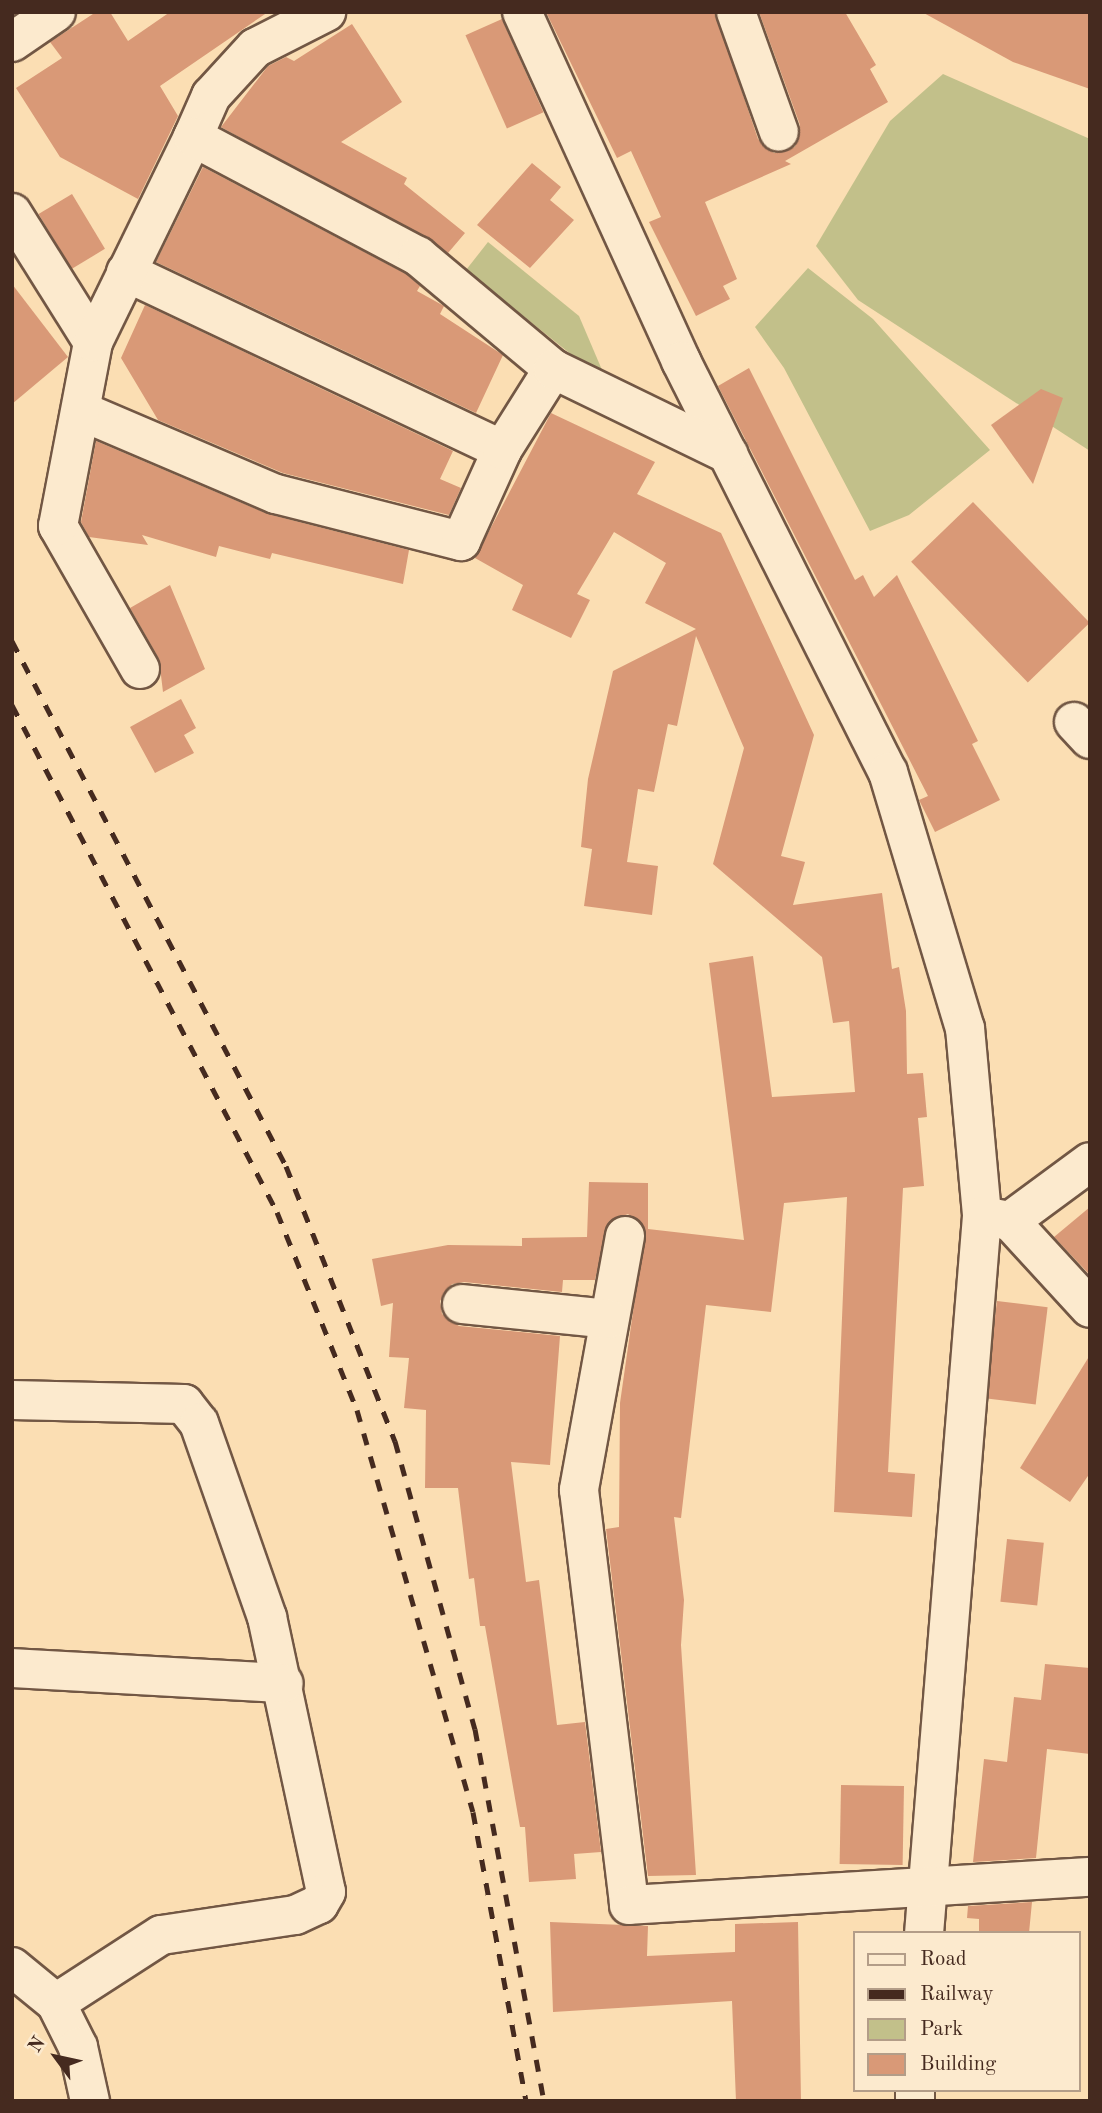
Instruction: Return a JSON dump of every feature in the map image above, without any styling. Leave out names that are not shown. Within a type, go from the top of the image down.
[{"type":"street","points":[[12,42],[56,12]]},
{"type":"street","points":[[140,669],[58,526],[93,342],[211,96],[255,48],[326,12]]},
{"type":"street","points":[[522,12],[728,454],[888,772],[965,1028],[996,1218],[924,1931]]},
{"type":"street","points":[[736,12],[779,132]]},
{"type":"street","points":[[193,137],[418,256],[553,369],[728,454]]},
{"type":"street","points":[[12,213],[93,342]]},
{"type":"street","points":[[126,272],[502,450]]},
{"type":"street","points":[[81,411],[276,494],[461,541],[502,450],[553,369]]},
{"type":"street","points":[[996,1218],[1090,1162]]},
{"type":"street","points":[[996,1218],[1090,1308]]},
{"type":"street","points":[[625,1236],[579,1490],[629,1905],[1090,1877]]},
{"type":"street","points":[[462,1304],[609,1319]]},
{"type":"street","points":[[12,1400],[184,1404],[199,1423],[267,1617],[284,1683],[326,1892],[319,1904],[295,1915],[161,1935],[56,2003]]},
{"type":"street","points":[[12,1668],[284,1683]]},
{"type":"street","points":[[12,1967],[56,2003],[78,2047],[90,2101]]},
{"type":"green space","points":[[943,74],[1090,139],[1090,451],[858,300],[816,246],[890,121]]},
{"type":"green space","points":[[488,242],[579,316],[608,384],[466,270]]},
{"type":"green space","points":[[808,268],[873,319],[990,450],[909,515],[870,531],[784,368],[755,327]]},
{"type":"building","points":[[96,12],[110,12],[128,41],[170,12],[268,12],[160,86],[178,116],[138,199],[60,157],[16,88],[62,58],[50,42]]},
{"type":"building","points":[[546,12],[715,12],[758,139],[774,153],[795,147],[800,125],[759,12],[845,12],[876,65],[870,69],[888,102],[785,161],[791,164],[705,202],[737,279],[723,286],[730,299],[696,316],[649,222],[661,217],[631,151],[617,158]]},
{"type":"building","points":[[922,12],[1090,12],[1090,89],[1013,62]]},
{"type":"building","points":[[502,19],[543,112],[507,128],[465,35]]},
{"type":"building","points":[[352,24],[402,102],[341,142],[407,178],[404,184],[465,233],[448,253],[221,127],[268,66],[286,57],[294,61]]},
{"type":"building","points":[[532,163],[561,187],[550,200],[574,220],[530,268],[477,225]]},
{"type":"building","points":[[203,167],[406,274],[420,286],[417,291],[444,306],[440,314],[503,355],[476,413],[156,262]]},
{"type":"building","points":[[72,194],[105,249],[72,269],[39,214]]},
{"type":"building","points":[[12,284],[68,357],[12,404]]},
{"type":"building","points":[[145,305],[453,451],[440,479],[461,488],[449,515],[283,473],[158,420],[121,358]]},
{"type":"building","points":[[749,368],[855,580],[863,575],[874,597],[897,575],[978,741],[972,744],[1000,800],[935,832],[919,800],[928,796],[718,386]]},
{"type":"building","points":[[1041,389],[1063,398],[1033,484],[991,425]]},
{"type":"building","points":[[551,413],[655,462],[637,494],[721,533],[814,735],[781,856],[805,862],[793,905],[882,893],[892,969],[899,967],[906,1011],[907,1074],[923,1073],[927,1117],[918,1118],[924,1186],[903,1188],[888,1472],[915,1474],[912,1517],[834,1512],[847,1197],[784,1203],[771,1312],[706,1305],[681,1518],[674,1517],[684,1600],[681,1645],[696,1875],[648,1876],[606,1529],[619,1527],[620,1403],[645,1228],[628,1214],[609,1221],[595,1280],[563,1280],[562,1292],[464,1282],[452,1284],[440,1301],[442,1314],[459,1326],[560,1336],[550,1465],[511,1462],[526,1582],[539,1580],[557,1725],[585,1722],[601,1852],[574,1854],[576,1879],[529,1882],[525,1827],[520,1827],[485,1626],[480,1626],[474,1578],[469,1579],[458,1488],[425,1488],[426,1410],[404,1408],[409,1358],[389,1357],[393,1303],[381,1306],[372,1259],[448,1245],[522,1246],[522,1238],[587,1237],[589,1182],[648,1183],[648,1229],[744,1240],[709,963],[753,956],[772,1097],[855,1092],[849,1021],[833,1023],[822,957],[713,864],[744,748],[696,636],[677,726],[668,724],[654,792],[638,789],[627,862],[658,866],[652,915],[584,906],[592,849],[581,847],[588,779],[613,671],[696,629],[645,603],[666,563],[614,532],[577,594],[590,600],[571,638],[512,610],[523,585],[475,558]]},
{"type":"building","points":[[96,441],[268,514],[409,550],[403,584],[272,553],[270,559],[219,546],[216,557],[142,535],[148,545],[89,537],[81,522]]},
{"type":"building","points":[[973,502],[1090,623],[1028,683],[911,562]]},
{"type":"building","points":[[170,585],[205,669],[163,692],[159,659],[130,608]]},
{"type":"building","points":[[181,699],[196,728],[184,735],[194,753],[155,773],[130,727]]},
{"type":"building","points":[[1090,1207],[1090,1275],[1054,1237]]},
{"type":"building","points":[[997,1301],[1048,1307],[1036,1404],[985,1398]]},
{"type":"building","points":[[1090,1355],[1090,1473],[1070,1502],[1020,1468]]},
{"type":"building","points":[[1007,1539],[1044,1543],[1037,1606],[1000,1602]]},
{"type":"building","points":[[1045,1664],[1090,1668],[1090,1754],[1047,1749],[1036,1858],[973,1862],[984,1759],[1007,1762],[1014,1697],[1041,1700]]},
{"type":"building","points":[[841,1785],[904,1786],[903,1865],[840,1864]]},
{"type":"building","points":[[1032,1902],[1029,1931],[979,1931],[979,1919],[967,1918],[968,1906]]},
{"type":"building","points":[[550,1922],[648,1926],[647,1956],[735,1952],[735,1924],[798,1922],[801,2101],[736,2101],[732,2001],[553,2012]]},
{"type":"railway","points":[[12,641],[286,1166],[395,1441],[475,1729],[544,2101]]},
{"type":"railway","points":[[12,705],[277,1212],[357,1410],[473,1812],[526,2101]]}]
